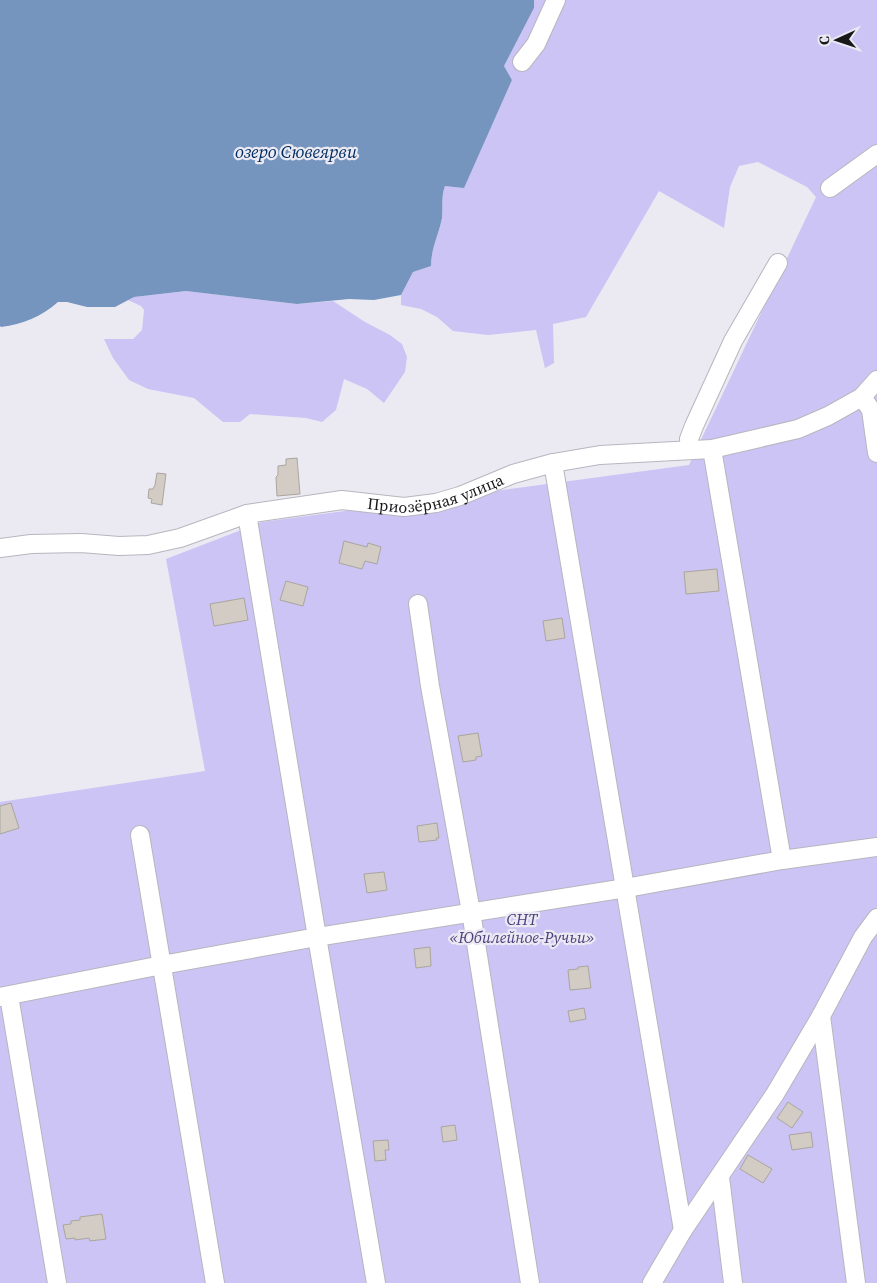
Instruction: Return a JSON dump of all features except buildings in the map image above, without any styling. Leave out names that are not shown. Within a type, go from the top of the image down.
[{"type":"street","points":[[522,62],[536,44],[556,0]]},
{"type":"street","points":[[830,188],[877,154]]},
{"type":"street","points":[[690,450],[689,439],[733,341],[778,263]]},
{"type":"street","name":"Приозёрная улица","points":[[0,548],[31,544],[148,545],[180,538],[248,514],[342,500],[404,508],[436,503],[460,496],[513,474],[553,463],[600,455],[712,449],[798,429],[828,416],[862,397],[877,380]]},
{"type":"street","points":[[862,397],[870,410],[877,453]]},
{"type":"street","points":[[712,449],[782,860]]},
{"type":"street","points":[[553,463],[683,1230]]},
{"type":"street","points":[[248,514],[376,1283]]},
{"type":"street","points":[[418,604],[430,686],[471,912],[530,1283]]},
{"type":"street","points":[[140,835],[216,1283]]},
{"type":"street","points":[[57,1283],[4,997],[162,965],[317,937],[626,888],[782,860],[877,847]]},
{"type":"street","points":[[652,1283],[683,1230],[775,1094],[821,1016],[863,937],[877,918]]},
{"type":"street","points":[[821,1016],[856,1283]]},
{"type":"street","points":[[720,1177],[734,1283]]},
{"type":"green space","name":"СНТ «Юбилейное-Ручьи»","points":[[534,0],[877,0],[877,1283],[0,1283],[0,802],[205,771],[166,559],[262,522],[689,465],[816,197],[807,187],[758,162],[739,166],[730,187],[724,228],[659,191],[586,317],[553,324],[554,363],[545,368],[536,330],[488,335],[453,331],[437,317],[421,309],[401,305],[401,295],[413,272],[431,266],[432,253],[442,218],[445,186],[464,187],[512,80],[504,66],[534,8]]},
{"type":"green space","points":[[186,291],[297,304],[333,301],[402,344],[407,357],[405,372],[384,403],[367,389],[344,379],[336,410],[322,422],[306,418],[250,414],[240,422],[223,422],[194,398],[148,389],[129,380],[113,358],[104,339],[133,339],[142,330],[144,310],[141,306],[128,300],[134,297]]},
{"type":"water","name":"озеро Сювеярви","points":[[0,0],[534,0],[534,8],[504,66],[512,80],[464,188],[445,186],[442,218],[432,253],[431,266],[413,272],[401,295],[374,300],[349,299],[297,304],[186,291],[134,297],[115,307],[87,307],[67,302],[58,302],[45,312],[31,319],[1,327]]}]
